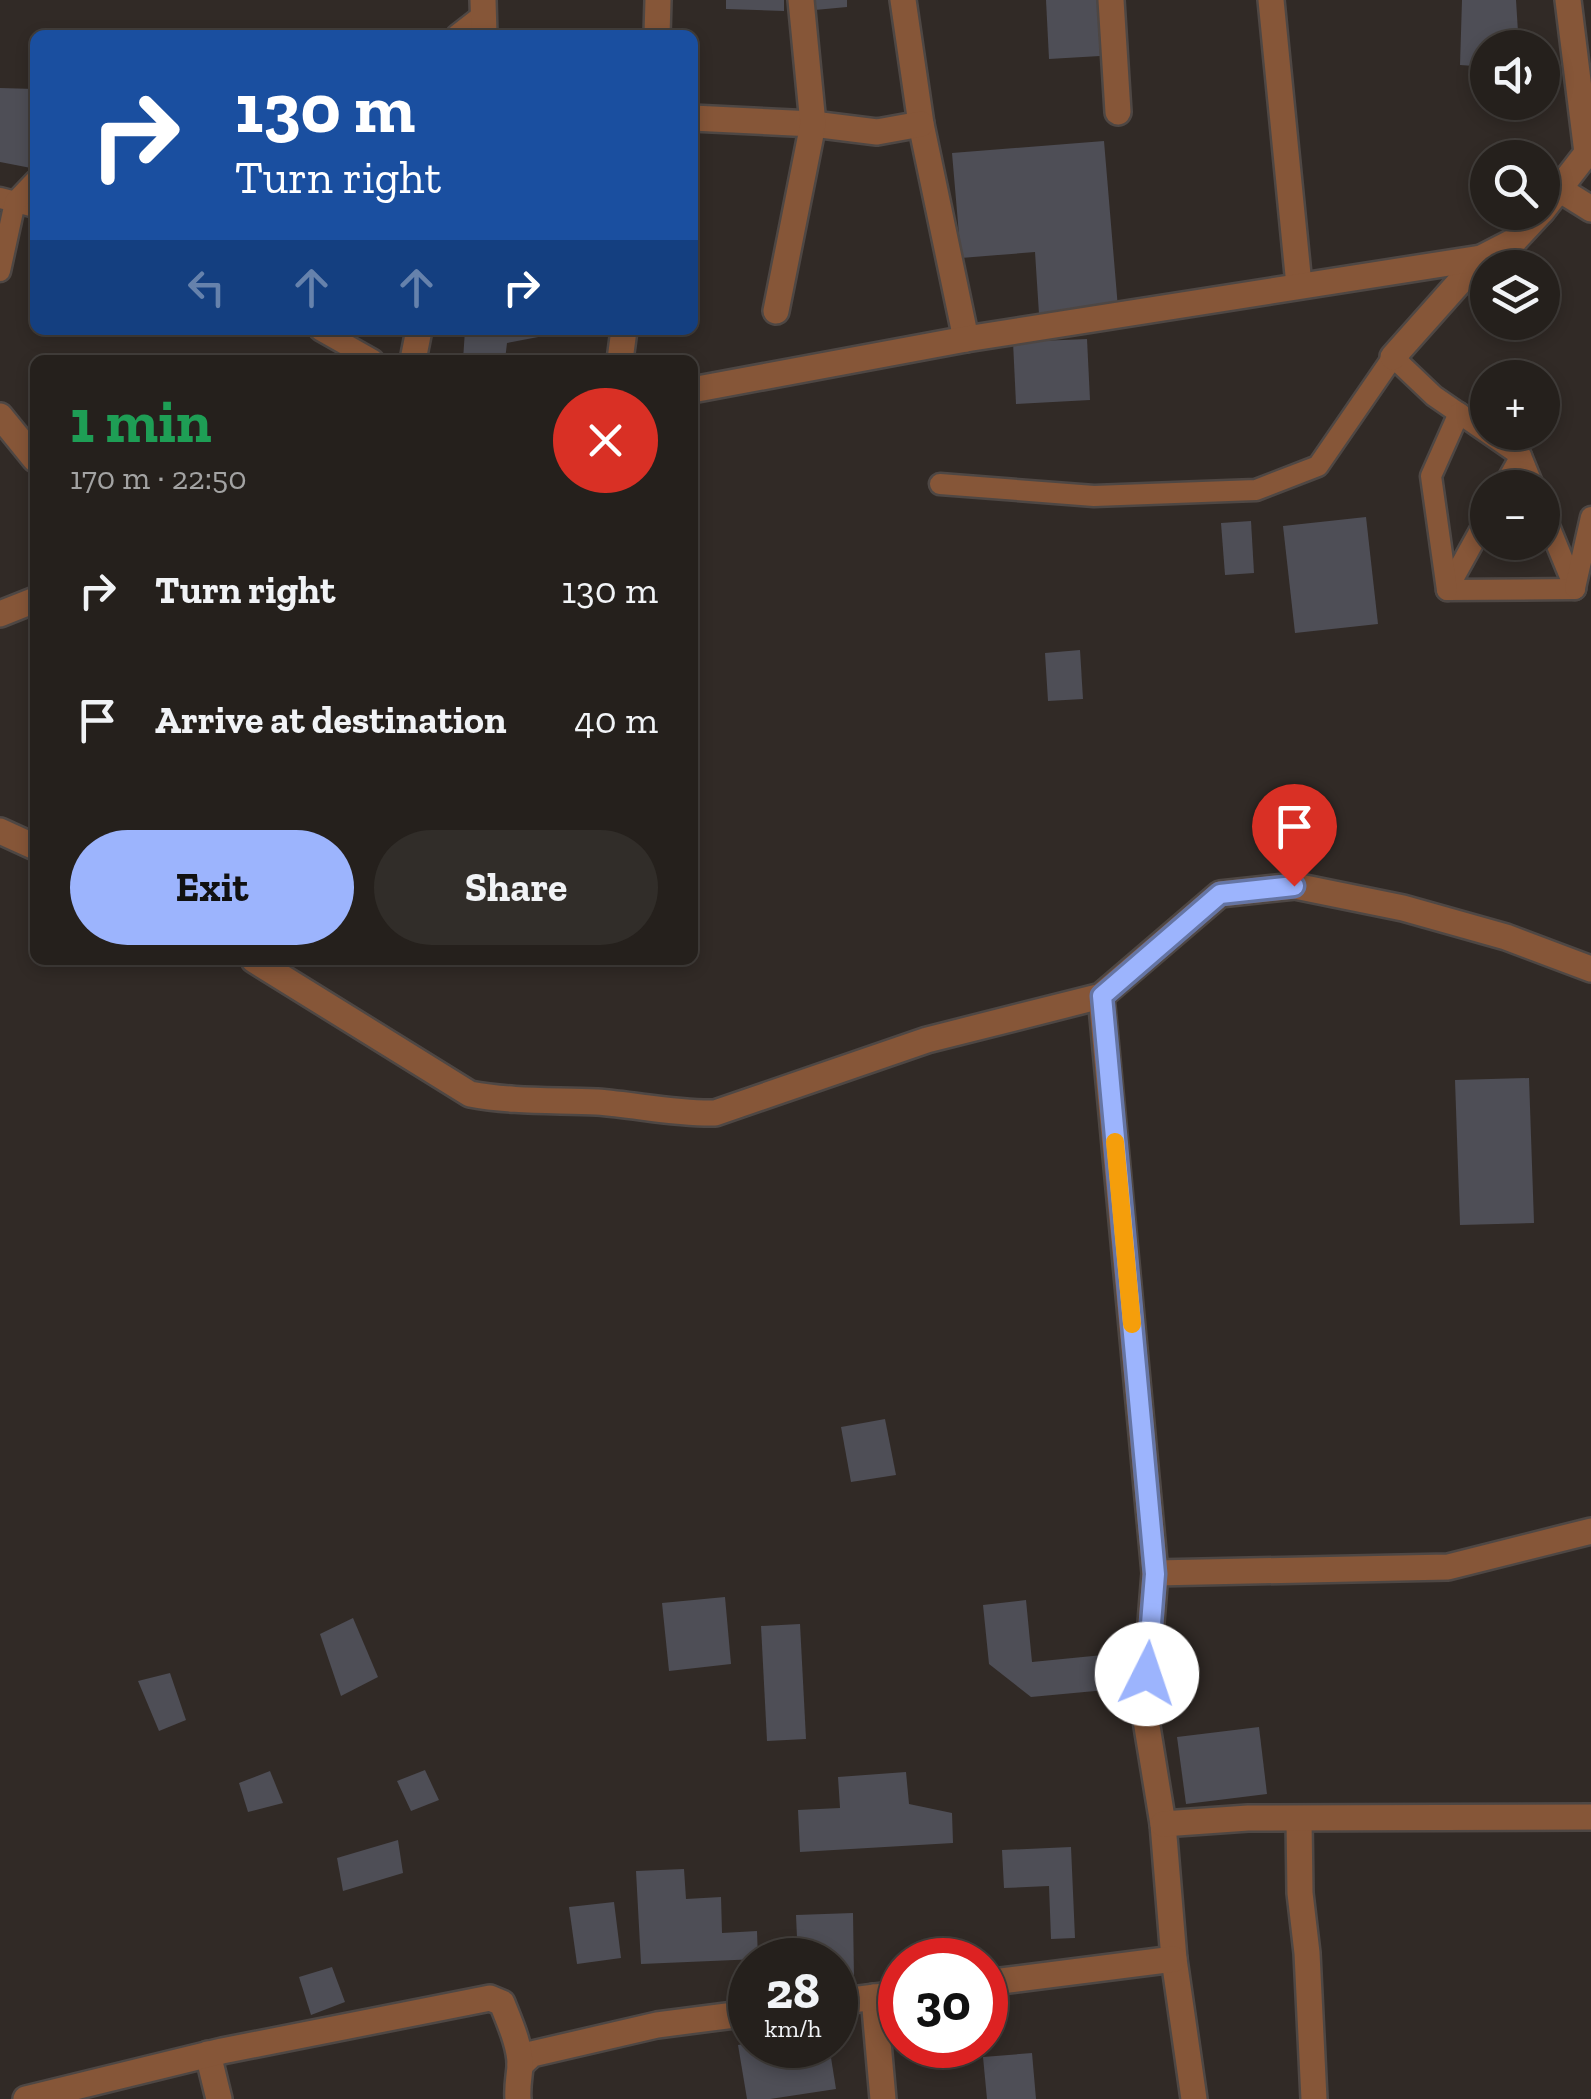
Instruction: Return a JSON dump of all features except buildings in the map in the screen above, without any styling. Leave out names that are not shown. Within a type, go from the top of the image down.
[{"type":"street","points":[[657,30],[658,0]]},
{"type":"street","points":[[776,311],[813,124],[801,0]]},
{"type":"street","points":[[904,0],[921,124],[966,338]]},
{"type":"street","points":[[1112,0],[1118,112]]},
{"type":"street","points":[[1271,0],[1300,285]]},
{"type":"street","points":[[1560,188],[1586,153],[1568,0]]},
{"type":"street","points":[[698,118],[813,124],[877,132],[921,124]]},
{"type":"street","points":[[1560,190],[1591,209]]},
{"type":"street","points":[[1497,250],[1525,230]]},
{"type":"street","points":[[698,389],[966,338],[1470,260]]},
{"type":"street","points":[[1393,357],[1470,270]]},
{"type":"street","points":[[0,416],[30,454]]},
{"type":"street","points":[[0,614],[30,602]]},
{"type":"street","points":[[0,831],[30,845]]},
{"type":"street","points":[[262,965],[470,1094],[499,1100],[601,1102],[680,1114],[715,1113],[927,1040],[1102,996],[1220,894],[1294,886],[1420,913],[1506,937],[1591,969]]},
{"type":"street","points":[[1102,996],[1155,1574],[1144,1708],[1163,1824],[1174,1959],[1194,2099]]},
{"type":"street","points":[[1155,1574],[1448,1567],[1591,1531]]},
{"type":"street","points":[[1163,1824],[1248,1818],[1591,1817]]},
{"type":"street","points":[[1300,1819],[1300,1893],[1314,2099]]},
{"type":"street","points":[[1008,1980],[1174,1959]]},
{"type":"street","points":[[874,1997],[883,2099]]},
{"type":"street","points":[[858,1999],[878,1997]]},
{"type":"street","points":[[26,2099],[65,2094],[208,2054],[490,1998],[502,2004],[520,2065],[516,2080],[518,2099]]},
{"type":"street","points":[[520,2065],[532,2054],[728,2017]]},
{"type":"street","points":[[208,2054],[218,2099]]},
{"type":"lane","points":[[0,271],[17,202]]},
{"type":"lane","points":[[329,335],[363,355]]},
{"type":"lane","points":[[940,484],[1094,496],[1256,490],[1318,466],[1393,357],[1434,396],[1521,456],[1527,470]]},
{"type":"lane","points":[[1447,590],[1431,476],[1459,414]]},
{"type":"lane","points":[[1513,470],[1521,456]]},
{"type":"lane","points":[[1575,589],[1591,517]]},
{"type":"lane","points":[[1447,590],[1470,548]]},
{"type":"lane","points":[[1560,553],[1575,589]]},
{"type":"lane","points":[[1447,590],[1575,589]]},
{"type":"slow traffic","points":[[1115,1142],[1132,1324]]},
{"type":"route","points":[[1147,1674],[1155,1574],[1102,996],[1220,894],[1294,886]]}]
